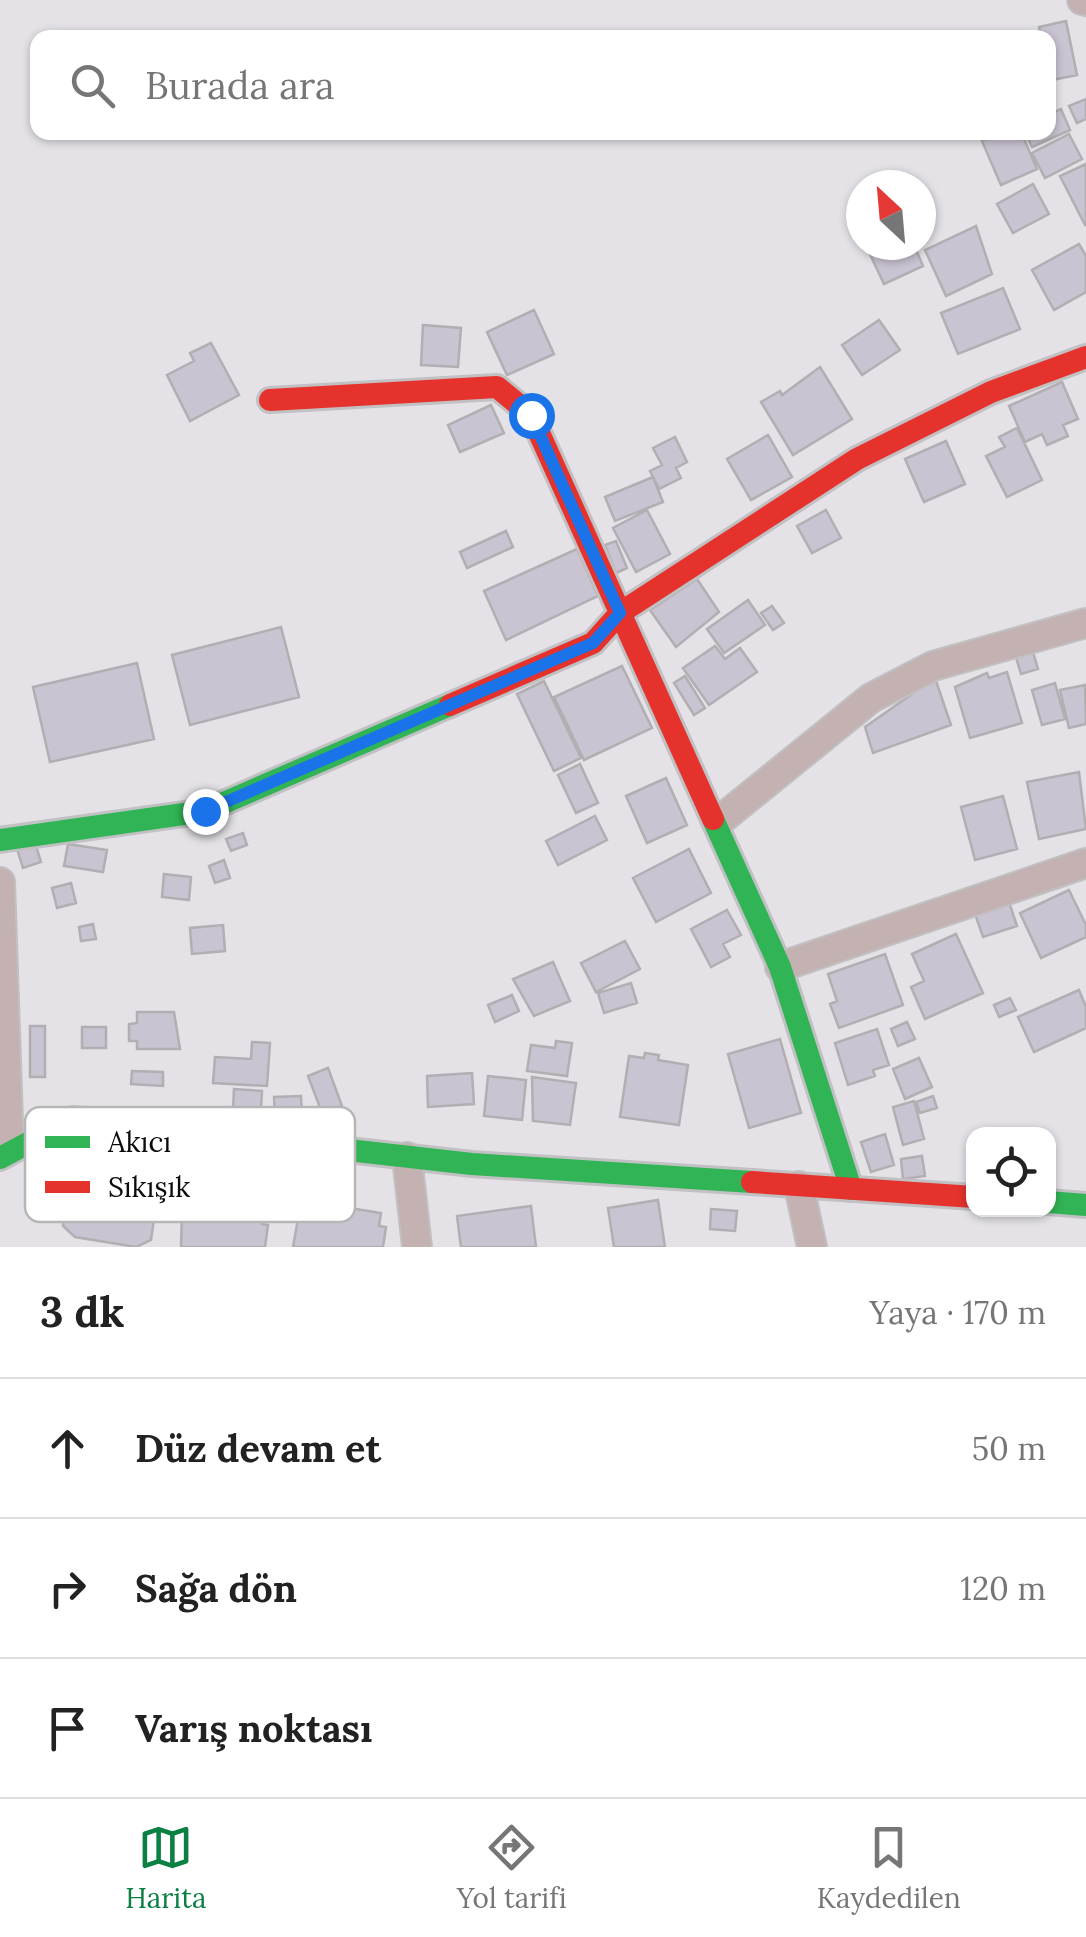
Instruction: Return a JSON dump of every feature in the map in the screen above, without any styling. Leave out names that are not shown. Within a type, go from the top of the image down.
[{"type":"street","points":[[0,840],[205,811],[593,643],[620,613],[857,459],[991,392],[1086,358]]},
{"type":"street","points":[[270,400],[497,386],[531,415],[718,822],[780,967],[851,1189]]},
{"type":"street","points":[[718,822],[871,698],[933,666],[1086,623]]},
{"type":"street","points":[[780,967],[1086,862]]},
{"type":"street","points":[[0,882],[4,1154]]},
{"type":"street","points":[[355,1151],[966,1196]]},
{"type":"street","points":[[407,1157],[417,1247]]},
{"type":"street","points":[[798,1186],[812,1247]]},
{"type":"street","points":[[1056,1202],[1086,1204]]},
{"type":"building","points":[[1066,21],[1077,75],[1056,79],[1056,30],[1039,27]]},
{"type":"building","points":[[1086,99],[1086,119],[1077,123],[1069,106]]},
{"type":"building","points":[[1061,109],[1070,130],[1056,136],[1056,111]]},
{"type":"building","points":[[1069,134],[1082,159],[1045,178],[1032,153]]},
{"type":"building","points":[[1024,140],[1037,169],[1001,185],[982,141]]},
{"type":"building","points":[[1029,140],[1048,140],[1032,147]]},
{"type":"building","points":[[1086,164],[1086,224],[1085,225],[1060,176]]},
{"type":"building","points":[[1033,184],[1049,214],[1013,233],[997,204]]},
{"type":"building","points":[[976,226],[992,274],[946,296],[930,260],[936,260],[936,245]]},
{"type":"building","points":[[1079,244],[1086,256],[1086,292],[1054,310],[1032,270]]},
{"type":"building","points":[[873,260],[920,260],[923,266],[884,284]]},
{"type":"building","points":[[1003,288],[1020,329],[958,354],[941,313]]},
{"type":"building","points":[[534,310],[554,354],[507,375],[487,332]]},
{"type":"building","points":[[879,320],[900,350],[862,375],[842,345]]},
{"type":"building","points":[[423,325],[461,328],[458,367],[421,365]]},
{"type":"building","points":[[211,343],[239,395],[190,421],[167,375],[194,361],[190,353]]},
{"type":"building","points":[[820,367],[852,419],[793,455],[761,402],[780,391],[782,395]]},
{"type":"building","points":[[1062,382],[1078,419],[1063,425],[1068,436],[1047,445],[1042,434],[1025,442],[1009,406]]},
{"type":"building","points":[[491,405],[504,433],[460,452],[448,425]]},
{"type":"building","points":[[1017,428],[1042,480],[1007,497],[986,456],[1005,447],[999,437]]},
{"type":"building","points":[[768,435],[792,477],[751,500],[727,459]]},
{"type":"building","points":[[675,437],[687,462],[676,468],[681,478],[659,489],[650,471],[662,465],[653,448]]},
{"type":"building","points":[[946,441],[965,484],[924,502],[905,459]]},
{"type":"building","points":[[653,477],[663,502],[615,521],[605,497]]},
{"type":"building","points":[[647,510],[670,554],[636,572],[613,528]]},
{"type":"building","points":[[826,510],[841,538],[812,553],[797,526]]},
{"type":"building","points":[[506,531],[513,547],[467,568],[460,552]]},
{"type":"building","points":[[616,541],[627,568],[616,573],[605,545]]},
{"type":"building","points":[[577,549],[598,596],[506,640],[484,591]]},
{"type":"building","points":[[697,579],[719,612],[676,647],[650,610]]},
{"type":"building","points":[[748,600],[765,625],[724,653],[707,629]]},
{"type":"building","points":[[772,606],[784,623],[773,630],[761,613]]},
{"type":"building","points":[[281,627],[299,697],[190,725],[172,655]]},
{"type":"building","points":[[715,646],[725,659],[740,648],[757,672],[709,705],[683,668]]},
{"type":"building","points":[[1032,649],[1038,669],[1021,674],[1015,654]]},
{"type":"building","points":[[137,663],[154,739],[50,762],[33,687]]},
{"type":"building","points":[[622,666],[652,728],[584,760],[554,697]]},
{"type":"building","points":[[1007,672],[1022,723],[970,738],[955,687],[987,673],[989,678]]},
{"type":"building","points":[[685,676],[705,708],[694,715],[674,683]]},
{"type":"building","points":[[935,678],[951,725],[873,753],[865,727]]},
{"type":"building","points":[[544,681],[581,758],[554,771],[517,694]]},
{"type":"building","points":[[1055,683],[1065,719],[1042,725],[1032,690]]},
{"type":"building","points":[[1085,685],[1086,724],[1069,728],[1060,690]]},
{"type":"building","points":[[580,764],[598,803],[576,813],[558,775]]},
{"type":"building","points":[[1079,772],[1086,829],[1039,839],[1027,782]]},
{"type":"building","points":[[666,778],[687,825],[647,843],[626,796]]},
{"type":"building","points":[[1003,796],[1017,849],[975,860],[961,807]]},
{"type":"building","points":[[595,816],[607,840],[558,865],[546,841]]},
{"type":"building","points":[[243,833],[247,845],[231,851],[226,839]]},
{"type":"building","points":[[35,843],[41,862],[23,868],[17,849]]},
{"type":"building","points":[[68,844],[107,850],[103,872],[64,866]]},
{"type":"building","points":[[689,849],[711,893],[656,922],[633,878]]},
{"type":"building","points":[[224,860],[230,878],[215,883],[209,866]]},
{"type":"building","points":[[164,874],[191,877],[189,900],[162,897]]},
{"type":"building","points":[[71,883],[76,903],[57,908],[52,888]]},
{"type":"building","points":[[1069,890],[1086,925],[1086,937],[1041,958],[1020,913]]},
{"type":"building","points":[[1009,902],[1017,926],[983,937],[975,914]]},
{"type":"building","points":[[727,910],[741,935],[723,944],[730,957],[711,967],[691,929]]},
{"type":"building","points":[[93,924],[96,939],[81,941],[79,927]]},
{"type":"building","points":[[223,925],[225,951],[192,954],[190,928]]},
{"type":"building","points":[[956,934],[983,993],[925,1019],[911,987],[924,981],[912,954]]},
{"type":"building","points":[[625,941],[640,969],[596,992],[581,963]]},
{"type":"building","points":[[885,954],[903,1005],[839,1028],[830,1004],[837,1001],[828,974]]},
{"type":"building","points":[[553,962],[570,1001],[534,1016],[513,979]]},
{"type":"building","points":[[631,983],[637,1003],[604,1013],[598,993]]},
{"type":"building","points":[[1079,990],[1086,1007],[1086,1028],[1034,1052],[1018,1017]]},
{"type":"building","points":[[512,995],[519,1011],[495,1022],[488,1005]]},
{"type":"building","points":[[1010,998],[1016,1010],[999,1017],[994,1005]]},
{"type":"building","points":[[137,1012],[174,1012],[180,1049],[137,1049],[137,1041],[129,1041],[129,1024],[137,1023]]},
{"type":"building","points":[[907,1022],[915,1039],[898,1046],[891,1029]]},
{"type":"building","points":[[30,1026],[45,1026],[45,1077],[30,1077]]},
{"type":"building","points":[[82,1027],[106,1027],[106,1048],[82,1048]]},
{"type":"building","points":[[877,1029],[889,1065],[873,1070],[875,1076],[848,1085],[835,1043]]},
{"type":"building","points":[[780,1039],[801,1113],[749,1128],[728,1054]]},
{"type":"building","points":[[556,1041],[572,1043],[567,1076],[527,1071],[531,1045],[555,1048]]},
{"type":"building","points":[[252,1042],[270,1043],[267,1086],[213,1083],[215,1057],[251,1059]]},
{"type":"building","points":[[645,1053],[659,1055],[658,1060],[688,1065],[679,1125],[620,1117],[629,1056],[644,1058]]},
{"type":"building","points":[[919,1058],[932,1087],[905,1099],[893,1069]]},
{"type":"building","points":[[328,1068],[342,1106],[320,1107],[308,1076]]},
{"type":"building","points":[[132,1071],[163,1072],[163,1086],[131,1084]]},
{"type":"building","points":[[472,1073],[474,1104],[428,1107],[427,1076]]},
{"type":"building","points":[[488,1076],[526,1080],[522,1120],[484,1116]]},
{"type":"building","points":[[532,1077],[576,1083],[570,1125],[533,1121]]},
{"type":"building","points":[[234,1089],[262,1091],[261,1107],[233,1107]]},
{"type":"building","points":[[301,1096],[302,1107],[274,1107],[274,1097]]},
{"type":"building","points":[[933,1096],[937,1108],[920,1113],[916,1102]]},
{"type":"building","points":[[914,1101],[924,1139],[903,1145],[893,1107]]},
{"type":"building","points":[[885,1134],[894,1165],[871,1172],[861,1142]]},
{"type":"building","points":[[922,1156],[925,1176],[903,1179],[901,1159]]},
{"type":"building","points":[[658,1200],[665,1247],[614,1247],[608,1208]]},
{"type":"building","points":[[531,1206],[536,1247],[461,1247],[457,1216]]},
{"type":"building","points":[[355,1209],[381,1213],[379,1226],[386,1227],[383,1247],[293,1247],[297,1222],[355,1222]]},
{"type":"building","points":[[711,1209],[737,1211],[735,1231],[710,1229]]},
{"type":"building","points":[[64,1222],[154,1222],[151,1240],[136,1247],[75,1237]]},
{"type":"building","points":[[182,1222],[268,1225],[265,1247],[181,1247]]},
{"type":"traffic: fast","points":[[0,840],[205,811],[450,705]]},
{"type":"traffic: fast","points":[[713,819],[780,967],[851,1189]]},
{"type":"traffic: fast","points":[[0,1158],[25,1145]]},
{"type":"traffic: fast","points":[[355,1151],[472,1164],[752,1182]]},
{"type":"traffic: fast","points":[[1056,1203],[1086,1205]]},
{"type":"traffic: jam","points":[[450,705],[593,643],[620,613],[857,459],[991,392],[1086,357]]},
{"type":"traffic: jam","points":[[270,400],[497,387],[531,415],[713,819]]},
{"type":"traffic: jam","points":[[752,1182],[966,1196]]},
{"type":"route","points":[[205,811],[593,643],[620,613],[531,415]]}]
